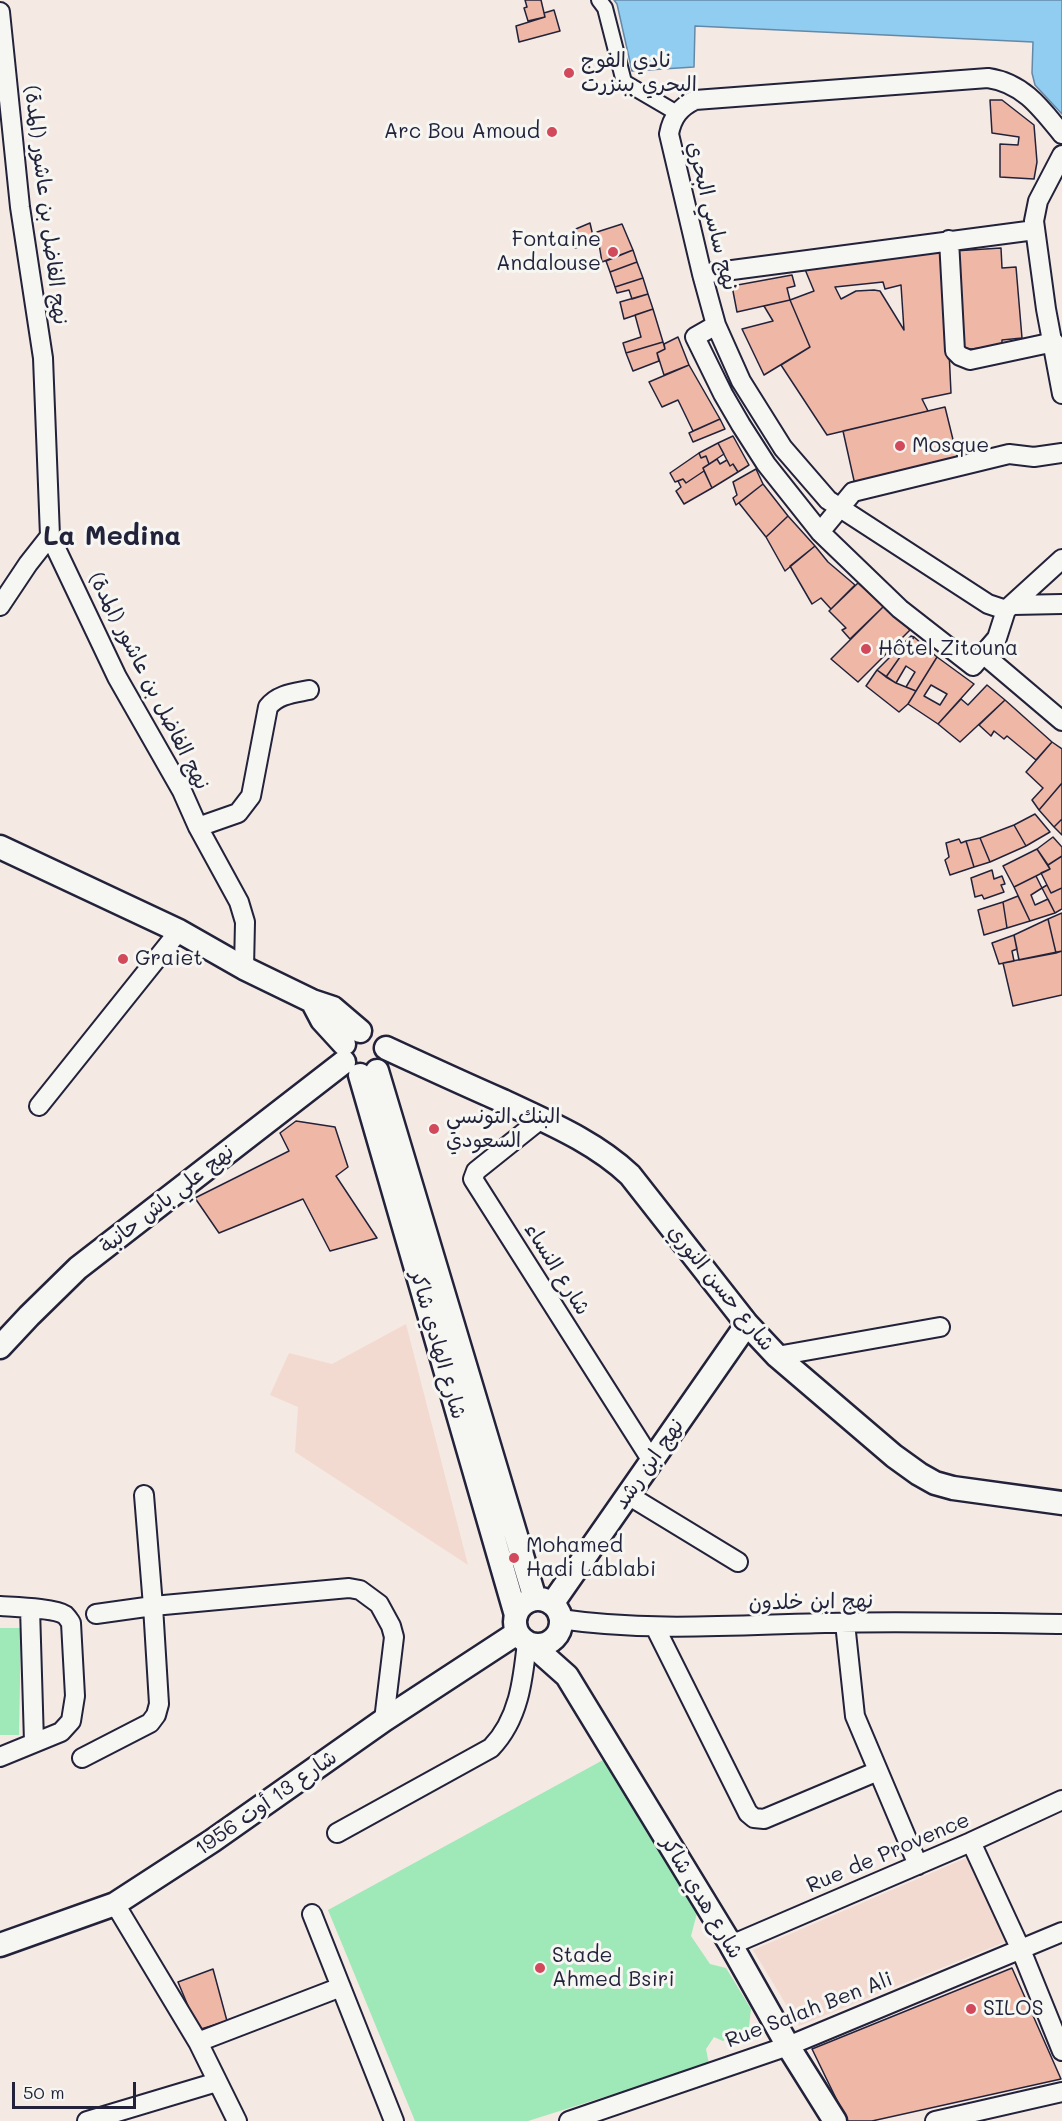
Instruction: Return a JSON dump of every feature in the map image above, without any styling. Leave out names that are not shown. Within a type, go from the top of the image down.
[{"type":"street","points":[[599,0],[605,8],[624,82],[678,113],[683,106],[695,100],[988,78],[1005,81],[1020,89],[1043,111],[1062,134]]},
{"type":"street","name":"نهج الفاضل بن عاشور (المدة)","points":[[0,12],[18,186],[43,358],[50,536],[117,677],[182,791],[198,827],[238,902],[245,922],[244,968]]},
{"type":"street","name":"نهج ساسي البحري","points":[[678,113],[671,122],[669,134],[716,325],[741,381],[783,448],[828,500],[838,508],[988,604],[1010,607]]},
{"type":"street","points":[[1062,155],[1038,201],[1034,221],[1046,309],[1062,394]]},
{"type":"street","points":[[702,274],[1035,230]]},
{"type":"street","points":[[949,240],[955,351],[960,356],[970,360],[1054,342]]},
{"type":"street","points":[[716,325],[695,337],[723,394],[766,464],[820,532],[900,609],[978,660],[1062,721]]},
{"type":"street","points":[[820,532],[853,492],[1008,454],[1034,457],[1062,453]]},
{"type":"street","points":[[0,606],[50,536]]},
{"type":"street","points":[[978,660],[997,638],[1010,607],[1061,561]]},
{"type":"street","points":[[1010,607],[1062,604]]},
{"type":"street","points":[[198,827],[238,813],[244,807],[251,796],[268,707],[273,700],[280,697],[309,690]]},
{"type":"street","name":"شارع حسن النوري","points":[[0,847],[179,931],[244,968],[312,1001],[333,1008],[357,1056]]},
{"type":"street","points":[[39,1106],[179,931]]},
{"type":"street","name":"شارع حسن النوري","points":[[357,1056],[367,1030],[380,1036],[387,1048],[541,1119],[615,1160],[630,1175],[747,1324],[777,1356],[894,1456],[919,1474],[935,1483],[1062,1503]]},
{"type":"street","points":[[357,1056],[383,1065],[387,1057],[387,1048]]},
{"type":"street","name":"نهج علي باش حانبة","points":[[0,1347],[78,1268],[357,1056]]},
{"type":"street","name":"شارع الهادي شاكر","points":[[357,1056],[552,1613],[567,1676]]},
{"type":"street","name":"شارع الهادي شاكر","points":[[357,1056],[523,1634]]},
{"type":"street","name":"شارع النساء","points":[[541,1119],[476,1171],[473,1179],[652,1461]]},
{"type":"street","name":"نهج ابن رشد","points":[[552,1613],[628,1495],[747,1324]]},
{"type":"street","points":[[777,1356],[940,1327]]},
{"type":"street","points":[[82,1758],[150,1723],[156,1715],[159,1704],[144,1495]]},
{"type":"street","points":[[628,1495],[738,1562]]},
{"type":"street","points":[[96,1614],[153,1606],[349,1588],[360,1590],[379,1604],[392,1626],[394,1638],[384,1720]]},
{"type":"street","points":[[337,1833],[491,1748],[510,1724],[522,1686],[523,1634],[520,1608],[527,1602],[552,1613],[555,1636],[549,1642],[540,1645],[523,1634]]},
{"type":"street","points":[[0,1606],[63,1614],[71,1623],[75,1696],[71,1721],[61,1732],[0,1757]]},
{"type":"street","points":[[30,1608],[34,1742]]},
{"type":"street","name":"نهج ابن خلدون","points":[[552,1613],[597,1624],[656,1627],[845,1623],[1062,1623]]},
{"type":"street","points":[[845,1623],[855,1716],[918,1865]]},
{"type":"street","points":[[656,1627],[748,1813],[754,1818],[764,1819],[878,1772]]},
{"type":"street","points":[[523,1634],[567,1676]]},
{"type":"street","name":"شارع 13 أوت 1956","points":[[0,1945],[115,1904],[212,1841],[384,1720],[523,1634]]},
{"type":"street","name":"شارع هدي شاكر","points":[[567,1676],[835,2121]]},
{"type":"street","name":"Rue de Provence","points":[[731,1945],[971,1842],[1062,1800]]},
{"type":"street","points":[[971,1842],[1061,2043]]},
{"type":"street","points":[[115,1904],[198,2042],[237,2121]]},
{"type":"street","points":[[312,1914],[394,2121]]},
{"type":"street","name":"Rue Salah Ben Ali","points":[[569,2121],[788,2046],[1062,1932]]},
{"type":"street","points":[[198,2042],[341,1987]]},
{"type":"street","points":[[87,2121],[217,2082]]},
{"type":"street","points":[[935,2121],[1062,2092]]},
{"type":"shaded area","points":[[406,1324],[468,1565],[295,1452],[298,1407],[270,1395],[289,1353],[332,1364]]},
{"type":"shaded area","points":[[973,1855],[1010,1940],[799,2026],[753,1950]]},
{"type":"green space","points":[[0,1628],[21,1628],[19,1735],[0,1735]]},
{"type":"green space","points":[[603,1760],[697,1913],[691,1936],[710,1964],[726,1968],[751,2009],[749,2027],[723,2041],[714,2037],[706,2049],[709,2064],[528,2121],[415,2121],[328,1910]]},
{"type":"water","points":[[614,0],[1062,0],[1062,114],[1035,85],[1032,73],[1033,42],[695,26],[694,67],[632,71],[617,4]]},
{"type":"building","points":[[525,0],[541,0],[545,17],[528,21],[524,8],[527,7]]},
{"type":"building","points":[[554,10],[560,31],[519,42],[516,26],[545,17],[544,13]]},
{"type":"building","points":[[990,100],[1002,100],[1034,125],[1037,162],[1034,179],[1000,177],[1000,144],[1018,145],[1019,137],[992,133]]},
{"type":"building","points":[[590,223],[595,245],[574,248],[571,231]]},
{"type":"building","points":[[622,224],[633,250],[602,262],[597,232]]},
{"type":"building","points":[[944,245],[951,393],[922,399],[928,411],[827,435],[781,365],[810,347],[790,300],[814,291],[804,267]],"holes":[[[883,282],[885,289],[901,285],[904,330],[880,291],[856,291],[841,299],[835,287]]]},
{"type":"building","points":[[1001,248],[1002,268],[1016,267],[1022,338],[1002,340],[1002,346],[961,350],[954,251]]},
{"type":"building","points":[[633,250],[637,262],[610,272],[606,261]]},
{"type":"building","points":[[637,262],[643,278],[615,287],[610,272]]},
{"type":"building","points":[[792,275],[795,286],[787,288],[790,300],[737,312],[732,286]]},
{"type":"building","points":[[643,278],[648,294],[632,299],[629,290],[617,293],[615,287]]},
{"type":"building","points":[[648,294],[653,309],[624,319],[620,302]]},
{"type":"building","points":[[790,300],[810,347],[764,375],[742,329],[773,321],[764,306]]},
{"type":"building","points":[[653,309],[663,342],[626,353],[623,343],[641,337],[635,315]]},
{"type":"building","points":[[678,337],[689,365],[664,375],[657,353],[665,349],[664,344]]},
{"type":"building","points":[[663,342],[665,349],[657,353],[659,361],[633,371],[626,353]]},
{"type":"building","points":[[689,365],[720,419],[693,431],[678,400],[662,407],[649,382]]},
{"type":"building","name":"Mosque","points":[[945,407],[958,460],[855,485],[843,431]]},
{"type":"building","points":[[720,419],[725,429],[693,442],[689,433]]},
{"type":"building","points":[[733,436],[749,465],[738,472],[733,464],[730,466],[718,443]]},
{"type":"building","points":[[718,443],[724,454],[709,464],[706,456],[701,458],[699,453]]},
{"type":"building","points":[[699,453],[701,458],[706,456],[709,464],[703,468],[704,471],[686,483],[683,479],[675,482],[670,473]]},
{"type":"building","points":[[717,459],[720,464],[727,460],[730,466],[733,464],[738,472],[712,488],[703,468]]},
{"type":"building","points":[[756,469],[763,484],[736,505],[733,498],[737,495],[733,482]]},
{"type":"building","points":[[704,471],[712,488],[684,504],[676,491],[681,487],[678,481],[683,479],[686,483]]},
{"type":"building","points":[[763,484],[788,516],[766,537],[739,503]]},
{"type":"building","points":[[788,516],[815,546],[785,571],[766,537]]},
{"type":"building","points":[[815,546],[828,562],[855,585],[831,609],[821,598],[812,604],[790,566]]},
{"type":"building","points":[[858,583],[884,606],[850,639],[842,630],[846,628],[829,611]]},
{"type":"building","name":"Hôtel Zitouna","points":[[884,606],[910,630],[858,682],[831,659]]},
{"type":"building","points":[[911,636],[914,637],[886,677],[877,670]]},
{"type":"building","points":[[914,637],[937,657],[916,691],[906,687],[915,672],[906,666],[896,683],[886,677]]},
{"type":"building","points":[[937,657],[974,684],[938,724],[908,704]],"holes":[[[931,685],[947,694],[940,705],[924,696]]]},
{"type":"building","points":[[877,670],[896,683],[916,691],[908,704],[899,712],[866,686]]},
{"type":"building","points":[[987,685],[1005,700],[960,742],[938,724],[961,699],[968,705]]},
{"type":"building","points":[[1005,700],[1052,742],[1036,760],[1007,736],[1004,739],[994,731],[991,736],[979,725]]},
{"type":"building","points":[[1052,742],[1062,749],[1062,783],[1039,810],[1032,800],[1043,788],[1026,772]]},
{"type":"building","points":[[1062,783],[1062,819],[1054,827],[1039,810]]},
{"type":"building","points":[[1035,814],[1050,832],[1026,846],[1014,825]]},
{"type":"building","points":[[1062,819],[1062,835],[1054,827]]},
{"type":"building","points":[[1014,825],[1026,846],[990,862],[980,838]]},
{"type":"building","points":[[1053,837],[1062,847],[1062,856],[1048,865],[1037,849]]},
{"type":"building","points":[[980,838],[990,862],[974,867],[966,841]]},
{"type":"building","points":[[959,839],[961,843],[966,841],[974,867],[950,875],[945,860],[949,857],[946,843]]},
{"type":"building","points":[[1037,849],[1050,869],[1014,887],[1003,866]]},
{"type":"building","points":[[1062,856],[1062,888],[1051,893],[1041,873],[1050,869],[1048,865]]},
{"type":"building","points":[[992,870],[994,879],[1002,876],[1005,884],[1001,885],[1004,892],[984,899],[982,895],[975,897],[971,878]]},
{"type":"building","points":[[1036,876],[1042,888],[1031,895],[1035,905],[1048,899],[1055,913],[1030,921],[1014,887]]},
{"type":"building","points":[[1047,885],[1051,893],[1062,888],[1062,909],[1055,913],[1042,888]]},
{"type":"building","points":[[1018,896],[1030,921],[1007,928],[1003,902]]},
{"type":"building","points":[[1003,902],[1007,928],[984,935],[978,910]]},
{"type":"building","points":[[1062,913],[1062,951],[1056,953],[1048,919]]},
{"type":"building","points":[[1048,919],[1056,953],[1019,960],[1014,935]]},
{"type":"building","points":[[1014,935],[1017,949],[1012,951],[1014,961],[999,964],[992,943]]},
{"type":"building","points":[[1062,951],[1062,995],[1013,1006],[1003,963]]},
{"type":"building","points":[[296,1121],[335,1127],[348,1167],[336,1176],[377,1238],[330,1251],[303,1199],[219,1233],[195,1198],[289,1151],[280,1133]]},
{"type":"building","name":"SILOS","points":[[1012,1968],[1061,2079],[872,2121],[847,2121],[812,2049]]},
{"type":"building","points":[[213,1969],[227,2021],[198,2030],[178,1982]]},
{"type":"place","name":"نادي الفوج البحري ببنزرت","points":[[569,73]]},
{"type":"place","name":"Arc Bou Amoud","points":[[552,132]]},
{"type":"place","name":"Fontaine Andalouse","points":[[613,252]]},
{"type":"place","name":"Mosque","points":[[900,446]]},
{"type":"place","name":"Hôtel Zitouna","points":[[866,649]]},
{"type":"place","name":"Graiet","points":[[123,959]]},
{"type":"place","name":"البنك التونسي السعودي","points":[[434,1129]]},
{"type":"place","name":"Mohamed Hadi Lablabi","points":[[514,1558]]},
{"type":"place","name":"Stade Ahmed Bsiri","points":[[540,1968]]},
{"type":"place","name":"SILOS","points":[[971,2009]]},
{"type":"district","name":"La Medina","points":[[112,537]]}]
